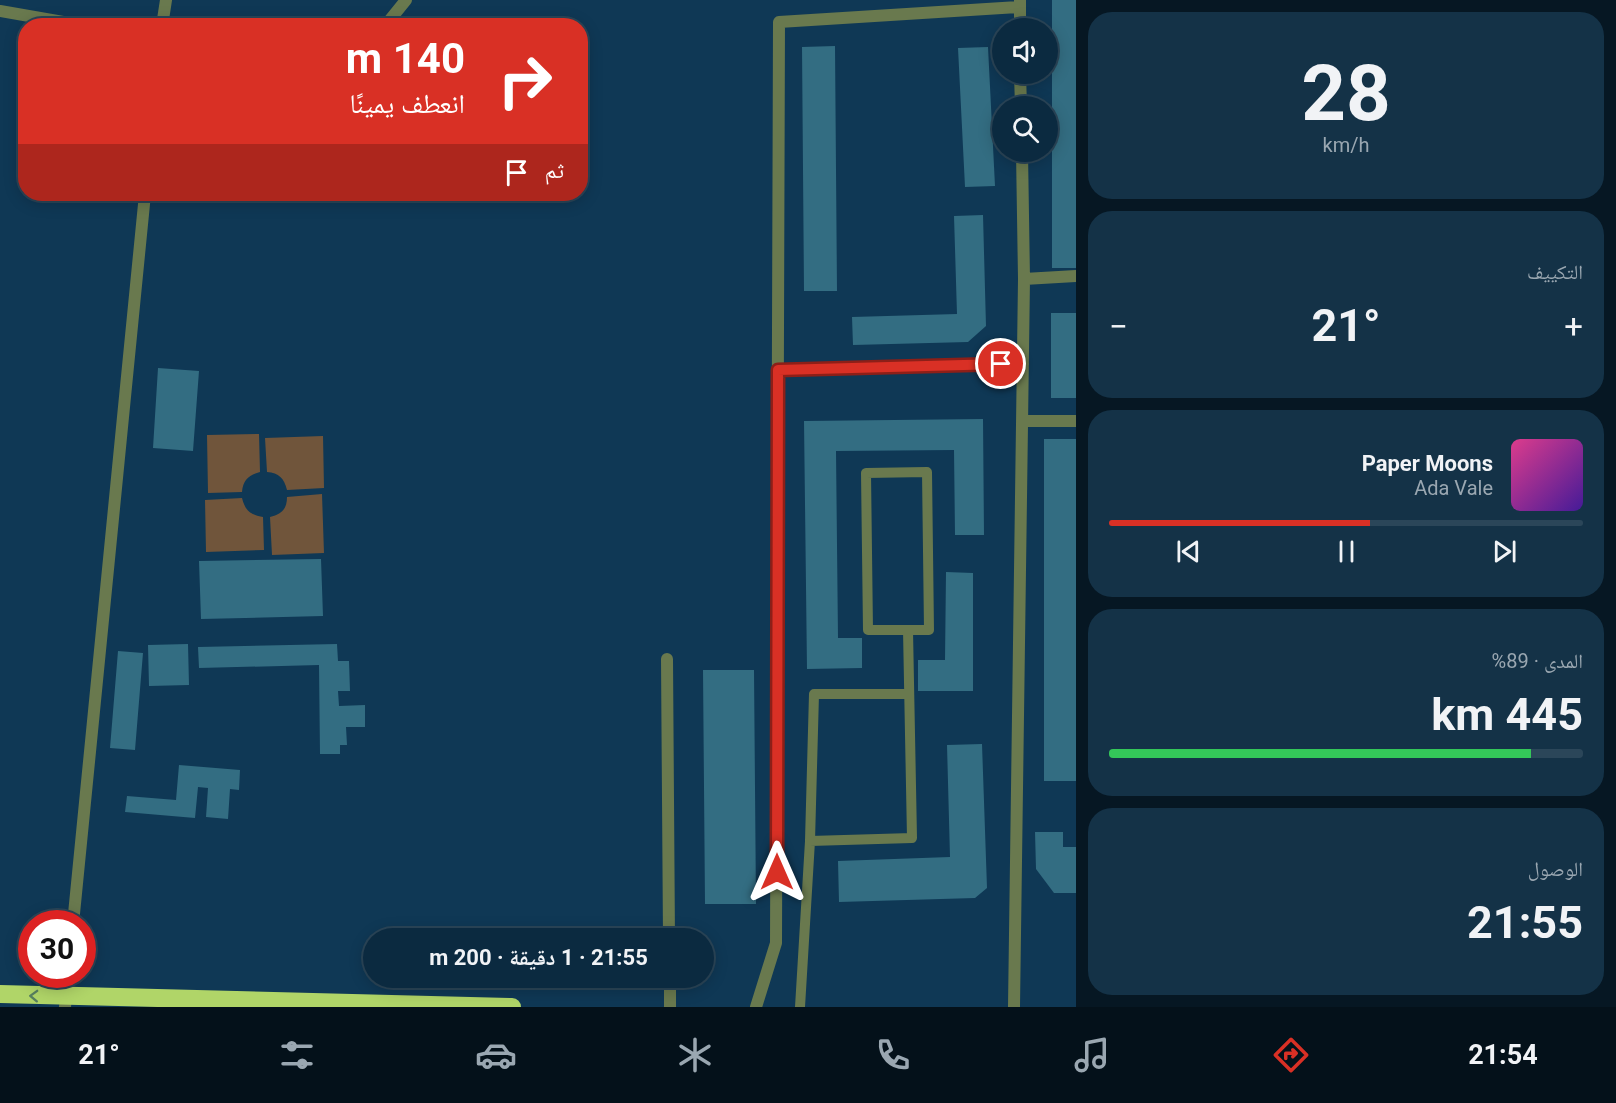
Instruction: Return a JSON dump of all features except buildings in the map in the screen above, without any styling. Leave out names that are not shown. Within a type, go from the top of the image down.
[{"type":"highway","points":[[0,994],[65,1002],[512,1007]]},
{"type":"street","points":[[163,18],[166,0]]},
{"type":"street","points":[[391,18],[406,0]]},
{"type":"street","points":[[756,1007],[777,943],[779,22],[1020,3]]},
{"type":"street","points":[[0,11],[40,18]]},
{"type":"street","points":[[1014,1007],[1024,279],[1022,162]]},
{"type":"street","points":[[74,910],[144,201]]},
{"type":"street","points":[[1024,279],[1076,276]]},
{"type":"street","points":[[778,370],[1023,364]]},
{"type":"street","points":[[1022,421],[1076,421]]},
{"type":"street","points":[[667,659],[669,928]]},
{"type":"street","points":[[670,988],[670,1007]]},
{"type":"lane","points":[[927,472],[929,630],[908,630],[868,630],[866,473],[927,472]]},
{"type":"lane","points":[[810,842],[912,838],[908,630]]},
{"type":"lane","points":[[800,1007],[810,842],[814,694],[909,694]]},
{"type":"shaded area","points":[[259,434],[260,472],[247,479],[242,492],[208,493],[207,435]]},
{"type":"shaded area","points":[[323,436],[324,488],[287,490],[280,477],[267,472],[265,438]]},
{"type":"shaded area","points":[[322,494],[324,553],[272,555],[270,517],[283,510],[287,497]]},
{"type":"shaded area","points":[[242,498],[249,511],[263,517],[264,550],[206,552],[205,500]]},
{"type":"route","points":[[777,872],[778,370],[1001,364]]}]
